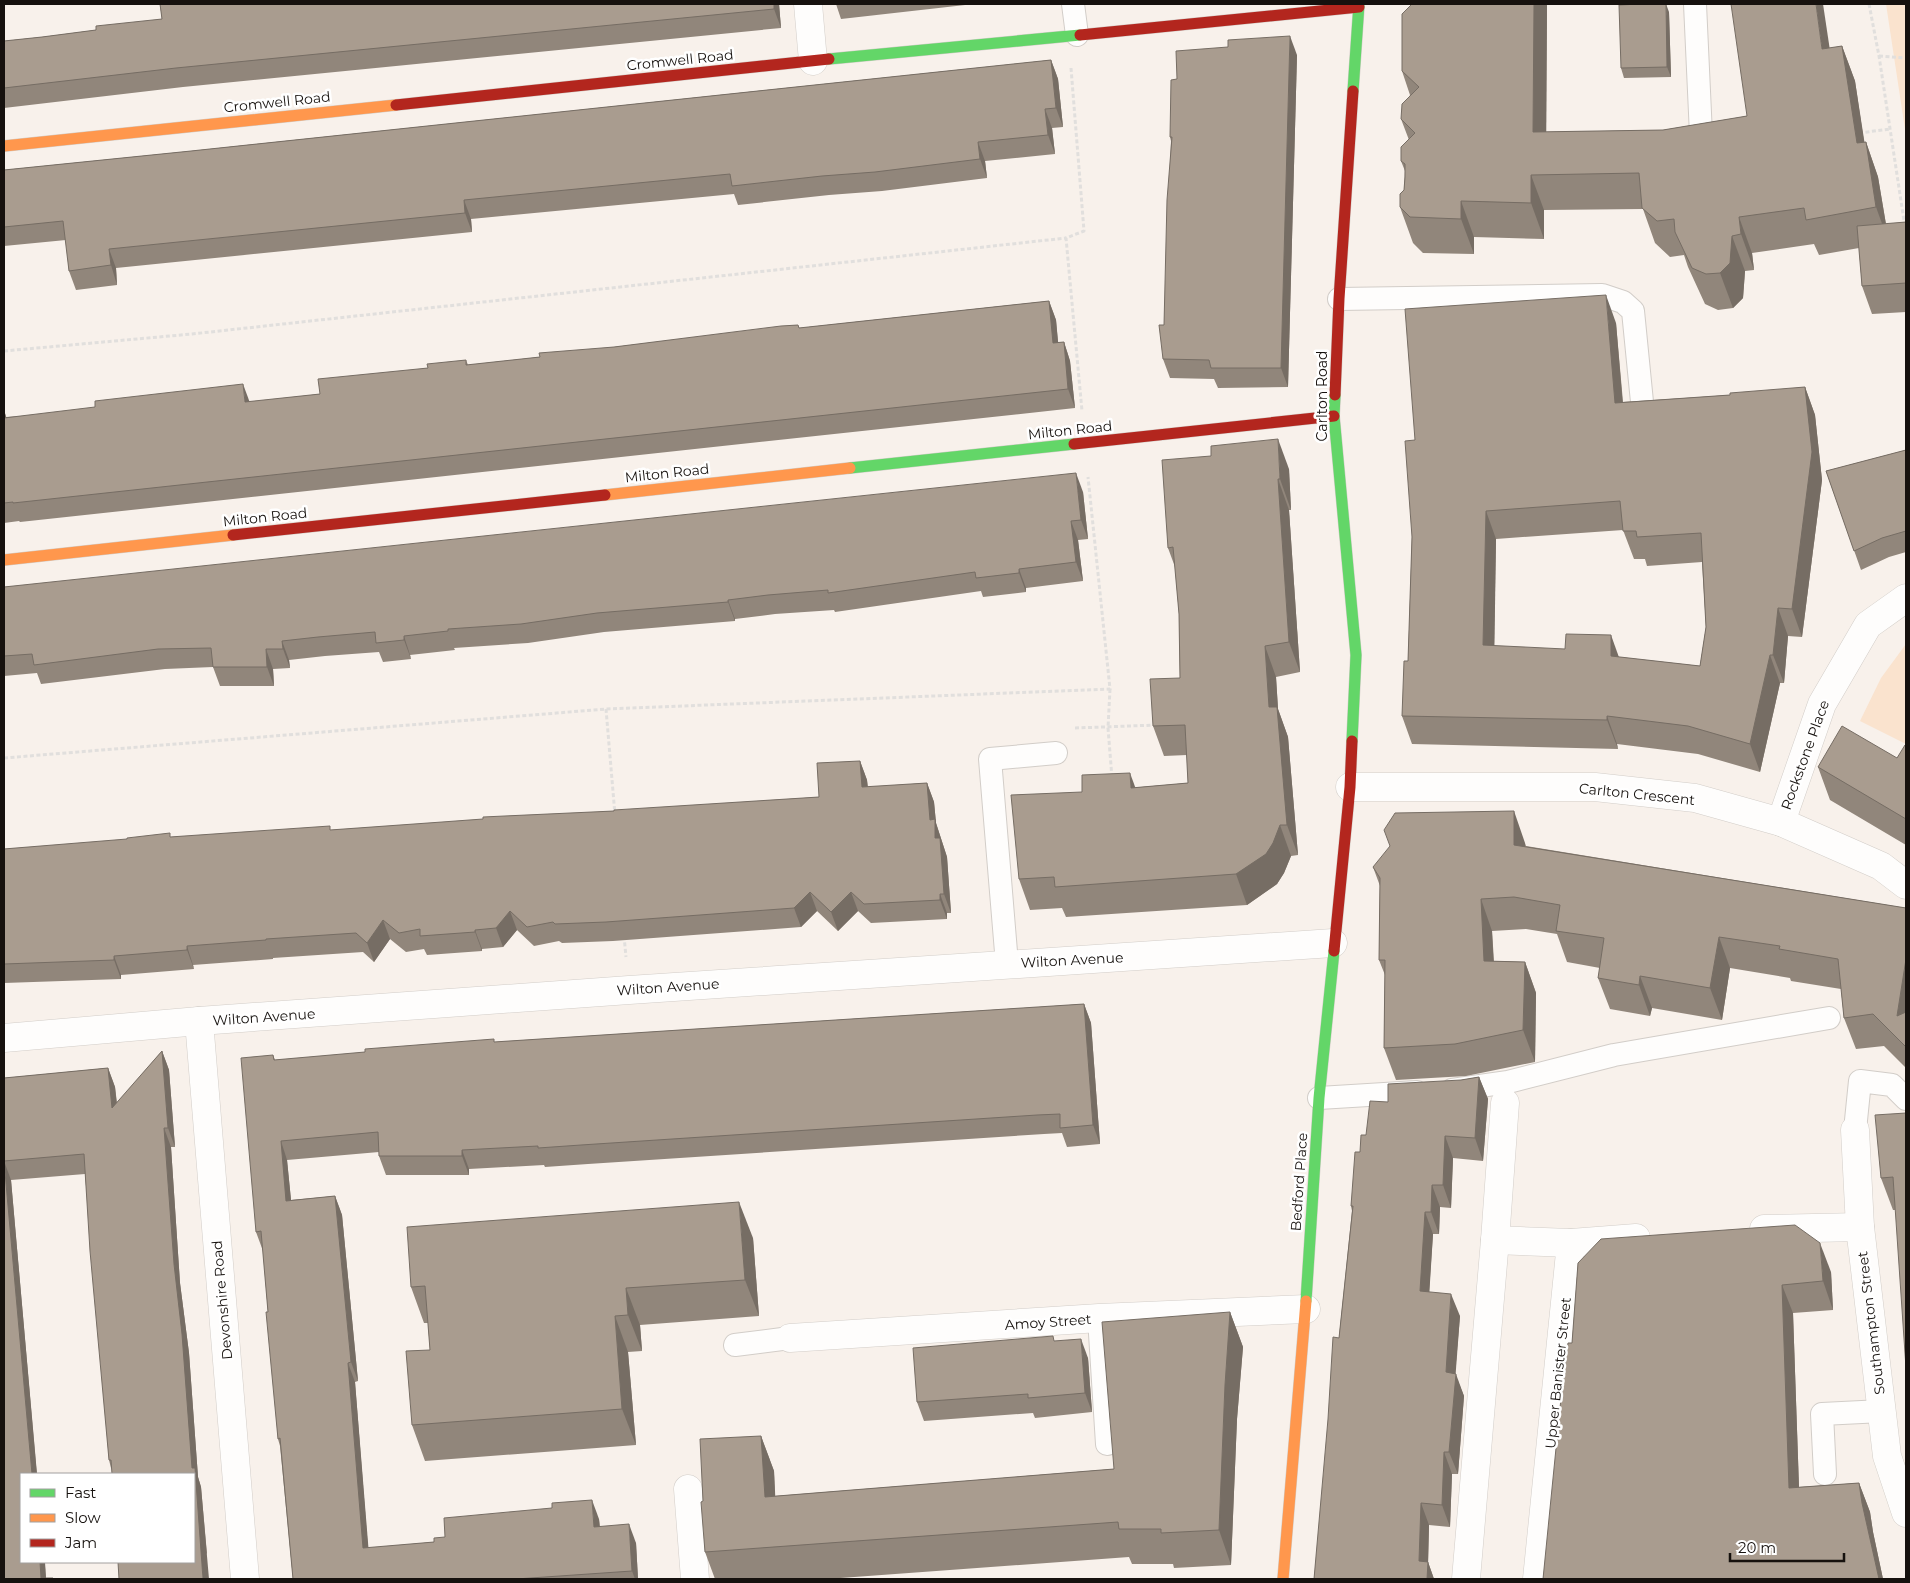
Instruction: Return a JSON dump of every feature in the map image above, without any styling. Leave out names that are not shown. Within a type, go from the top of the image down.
[{"type":"street","points":[[808,4],[813,61]]},
{"type":"street","name":"Cromwell Road","points":[[4,146],[1359,6]]},
{"type":"street","name":"Carlton Road","points":[[1350,788],[1356,655],[1334,416],[1339,298],[1359,6]]},
{"type":"street","name":"Milton Road","points":[[4,560],[1334,416]]},
{"type":"street","name":"Rockstone Place","points":[[1781,822],[1822,704],[1868,625],[1906,598]]},
{"type":"street","name":"Carlton Crescent","points":[[1350,788],[1595,787],[1695,798],[1781,822],[1881,866],[1906,884]]},
{"type":"street","name":"Bedford Place","points":[[1284,1579],[1306,1310],[1319,1098],[1350,788]]},
{"type":"street","name":"Wilton Avenue","points":[[4,1038],[199,1021],[629,990],[1333,943]]},
{"type":"street","name":"Devonshire Road","points":[[199,1021],[245,1579]]},
{"type":"street","points":[[1466,1579],[1505,1104]]},
{"type":"street","name":"Southampton Street","points":[[1855,1130],[1860,1227],[1887,1456],[1906,1514]]},
{"type":"street","points":[[1735,1230],[1860,1227]]},
{"type":"street","points":[[1495,1240],[1571,1243],[1659,1236]]},
{"type":"street","name":"Upper Banister Street","points":[[1537,1579],[1571,1243]]},
{"type":"street","name":"Amoy Street","points":[[790,1338],[1099,1318],[1306,1310]]},
{"type":"street","points":[[688,1489],[695,1579]]},
{"type":"lane","points":[[1073,4],[1073,35]]},
{"type":"lane","points":[[1695,4],[1701,135]]},
{"type":"lane","points":[[1339,298],[1602,295],[1623,302],[1633,311],[1642,402]]},
{"type":"lane","points":[[1007,964],[990,760],[1056,753]]},
{"type":"lane","points":[[1319,1098],[1468,1089],[1508,1082],[1614,1055],[1829,1018]]},
{"type":"lane","points":[[1855,1130],[1860,1081],[1892,1085],[1906,1099]]},
{"type":"lane","points":[[1099,1318],[1107,1444]]},
{"type":"lane","points":[[735,1345],[790,1338]]},
{"type":"lane","points":[[1825,1474],[1822,1414],[1882,1410]]},
{"type":"path","points":[[1869,4],[1879,56],[1906,234]]},
{"type":"path","points":[[4,351],[192,334],[1066,238],[1084,231],[1073,35]]},
{"type":"path","points":[[1879,56],[1906,58]]},
{"type":"path","points":[[1851,134],[1890,129]]},
{"type":"path","points":[[1066,238],[1084,444],[1110,689],[1108,728],[1112,788]]},
{"type":"path","points":[[4,758],[606,709],[1110,689]]},
{"type":"path","points":[[606,709],[615,825]]},
{"type":"path","points":[[1056,753],[1075,728],[1162,725]]},
{"type":"path","points":[[624,932],[629,990]]},
{"type":"shaded area","points":[[1886,4],[1906,4],[1906,136]]},
{"type":"shaded area","points":[[1906,644],[1906,744],[1860,721],[1881,678]]},
{"type":"building","points":[[160,4],[774,4],[774,9],[176,68],[4,88],[4,41],[96,30],[96,26],[162,19]]},
{"type":"building","points":[[1412,4],[1534,4],[1533,132],[1663,130],[1747,116],[1731,4],[1816,4],[1822,49],[1842,46],[1857,143],[1866,142],[1876,207],[1806,220],[1804,208],[1739,217],[1741,234],[1732,236],[1730,263],[1720,273],[1706,274],[1692,268],[1675,232],[1674,219],[1657,221],[1642,208],[1639,173],[1531,175],[1531,203],[1461,201],[1461,219],[1410,217],[1400,207],[1400,194],[1404,190],[1405,177],[1405,164],[1401,161],[1401,147],[1415,133],[1401,119],[1402,104],[1419,87],[1402,71],[1402,14]]},
{"type":"building","points":[[1666,4],[1667,67],[1621,68],[1619,5]]},
{"type":"building","points":[[1290,36],[1281,368],[1211,368],[1209,360],[1163,359],[1159,325],[1164,325],[1167,200],[1172,137],[1170,137],[1171,80],[1177,79],[1176,51],[1228,47],[1228,40]]},
{"type":"building","points":[[1051,60],[1056,108],[1045,109],[1048,135],[978,142],[980,159],[875,172],[732,186],[730,174],[464,200],[465,213],[109,249],[111,265],[69,271],[63,221],[4,227],[4,170]]},
{"type":"building","points":[[1906,222],[1906,283],[1862,286],[1857,226]]},
{"type":"building","points":[[1606,295],[1615,403],[1730,395],[1730,393],[1805,387],[1812,452],[1792,609],[1778,608],[1773,655],[1770,655],[1750,744],[1688,726],[1607,716],[1607,720],[1402,716],[1404,661],[1408,661],[1412,537],[1405,441],[1415,440],[1405,309]],"holes":[[[1620,501],[1623,531],[1636,531],[1637,537],[1701,533],[1706,627],[1700,666],[1611,656],[1611,635],[1566,634],[1565,649],[1483,645],[1486,511]]]},
{"type":"building","points":[[1049,301],[1053,343],[1064,342],[1068,389],[4,503],[4,418],[95,407],[95,401],[243,384],[245,402],[320,394],[318,379],[428,368],[427,364],[466,360],[466,365],[540,357],[539,353],[614,347],[781,326],[798,325],[799,328]]},
{"type":"building","points":[[1278,439],[1280,479],[1278,479],[1289,642],[1265,646],[1269,707],[1277,707],[1287,825],[1280,825],[1273,843],[1266,854],[1236,874],[1055,887],[1054,877],[1019,879],[1011,795],[1082,792],[1082,775],[1130,773],[1131,788],[1188,783],[1185,725],[1153,726],[1150,679],[1180,678],[1179,614],[1173,547],[1168,548],[1162,460],[1211,456],[1211,446]]},
{"type":"building","points":[[1906,450],[1906,531],[1882,538],[1854,551],[1826,471]]},
{"type":"building","points":[[1076,473],[1081,520],[1071,521],[1076,562],[1019,569],[1019,573],[976,578],[975,572],[828,593],[828,590],[768,595],[728,600],[728,602],[597,613],[521,624],[448,629],[448,631],[404,636],[404,640],[376,643],[375,632],[282,641],[283,649],[266,649],[267,667],[213,667],[211,648],[158,649],[34,665],[32,654],[4,656],[4,587]]},
{"type":"building","points":[[1842,726],[1897,758],[1906,746],[1906,819],[1818,767]]},
{"type":"building","points":[[860,761],[862,787],[927,783],[930,820],[935,819],[935,838],[940,838],[944,894],[940,894],[940,900],[864,904],[851,892],[831,912],[810,892],[794,908],[606,922],[555,924],[553,922],[527,927],[510,911],[496,928],[475,930],[475,932],[420,936],[420,929],[399,933],[383,920],[367,943],[356,933],[187,946],[187,950],[114,956],[114,960],[4,964],[4,849],[127,839],[170,833],[170,837],[330,826],[330,830],[483,819],[483,817],[614,811],[819,797],[817,763]]},
{"type":"building","points":[[1514,811],[1514,845],[1906,908],[1906,959],[1897,1016],[1906,1012],[1906,1047],[1873,1014],[1844,1018],[1838,959],[1779,949],[1780,946],[1719,937],[1710,988],[1640,976],[1639,985],[1598,978],[1604,938],[1556,931],[1560,905],[1514,897],[1481,899],[1484,961],[1525,962],[1523,1030],[1455,1044],[1384,1048],[1385,960],[1379,960],[1380,878],[1373,867],[1390,846],[1384,830],[1395,813]]},
{"type":"building","points":[[1084,1004],[1093,1125],[1060,1128],[1060,1114],[1037,1115],[538,1148],[538,1146],[462,1150],[462,1156],[379,1156],[378,1132],[281,1141],[286,1201],[335,1196],[351,1362],[348,1363],[363,1548],[434,1542],[434,1538],[445,1537],[444,1518],[552,1508],[552,1503],[592,1500],[594,1527],[629,1524],[632,1571],[516,1579],[293,1579],[266,1312],[268,1312],[261,1231],[256,1232],[241,1058],[273,1055],[274,1060],[365,1052],[365,1049],[494,1039],[494,1042]]},
{"type":"building","points":[[162,1051],[168,1128],[164,1128],[174,1264],[182,1334],[192,1468],[195,1468],[203,1579],[119,1579],[118,1563],[195,1563],[195,1473],[112,1473],[111,1460],[109,1460],[90,1251],[84,1154],[4,1161],[4,1078],[108,1068],[112,1108]]},
{"type":"building","points":[[1479,1077],[1475,1138],[1445,1136],[1443,1185],[1432,1185],[1431,1212],[1425,1212],[1420,1291],[1451,1294],[1446,1372],[1456,1374],[1449,1452],[1444,1452],[1442,1505],[1421,1503],[1419,1561],[1428,1562],[1427,1579],[1314,1579],[1333,1337],[1339,1338],[1353,1206],[1351,1206],[1355,1152],[1360,1152],[1361,1135],[1366,1135],[1370,1101],[1388,1102],[1388,1084],[1461,1080]]},
{"type":"building","points":[[1906,1113],[1906,1368],[1893,1177],[1881,1178],[1875,1115]]},
{"type":"building","points":[[4,1161],[32,1473],[20,1473],[20,1563],[40,1563],[41,1578],[53,1579],[4,1579]]},
{"type":"building","points":[[739,1202],[745,1280],[626,1288],[628,1315],[615,1316],[622,1409],[412,1425],[406,1351],[430,1350],[425,1286],[411,1287],[407,1227]]},
{"type":"building","points":[[1795,1225],[1820,1243],[1823,1281],[1782,1285],[1789,1488],[1859,1483],[1879,1579],[1543,1579],[1561,1398],[1568,1343],[1572,1343],[1578,1263],[1601,1239]]},
{"type":"building","points":[[1230,1312],[1219,1530],[1161,1533],[1161,1529],[1119,1529],[1118,1522],[705,1552],[701,1502],[703,1501],[700,1439],[761,1436],[765,1497],[1114,1469],[1102,1322]]},
{"type":"building","points":[[1053,1336],[1054,1341],[1081,1339],[1085,1393],[1028,1398],[1028,1394],[917,1402],[913,1348]]},
{"type":"traffic: fast","points":[[1353,91],[1359,4]]},
{"type":"traffic: fast","points":[[829,59],[1080,35]]},
{"type":"traffic: fast","points":[[1335,395],[1334,416],[1356,655],[1352,741]]},
{"type":"traffic: fast","points":[[850,468],[1074,444]]},
{"type":"traffic: fast","points":[[1306,1301],[1319,1098],[1334,951]]},
{"type":"traffic: slow","points":[[4,146],[396,105]]},
{"type":"traffic: slow","points":[[605,495],[850,468]]},
{"type":"traffic: slow","points":[[4,560],[233,535]]},
{"type":"traffic: slow","points":[[1283,1579],[1306,1301]]},
{"type":"traffic: jam","points":[[1080,35],[1359,7]]},
{"type":"traffic: jam","points":[[396,105],[829,59]]},
{"type":"traffic: jam","points":[[1335,395],[1339,299],[1353,91]]},
{"type":"traffic: jam","points":[[1074,444],[1334,416]]},
{"type":"traffic: jam","points":[[233,535],[605,495]]},
{"type":"traffic: jam","points":[[1334,951],[1350,787],[1352,741]]}]
